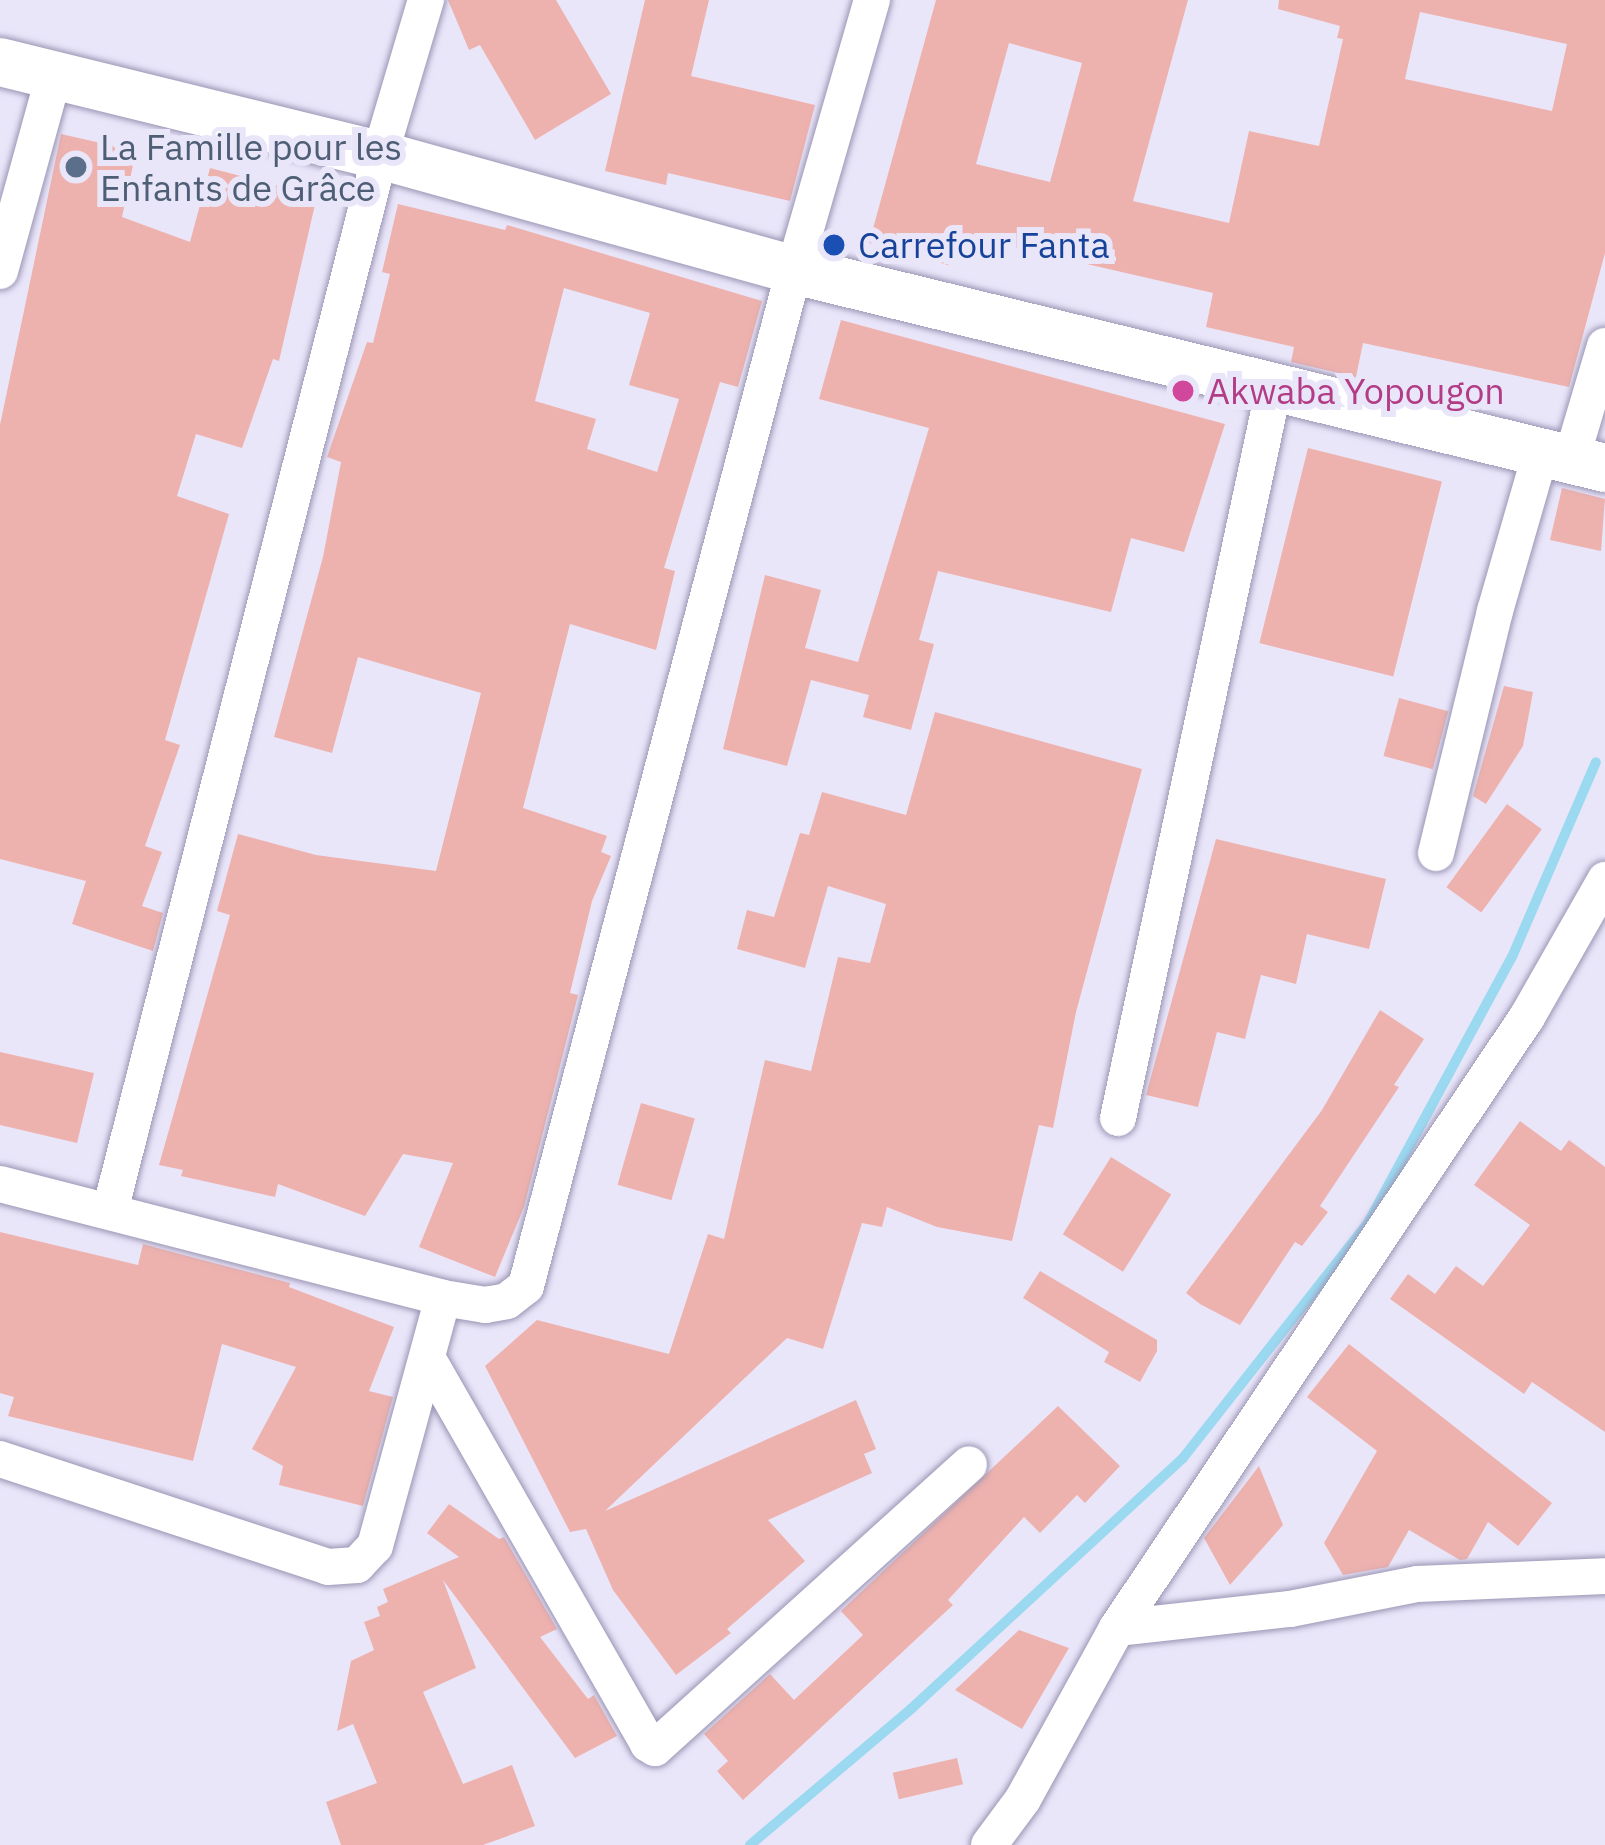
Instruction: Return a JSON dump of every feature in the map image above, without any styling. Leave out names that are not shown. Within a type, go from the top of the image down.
[{"type":"street","points":[[110,1210],[380,155],[426,0]]},
{"type":"street","points":[[0,1184],[443,1298],[485,1305],[507,1301],[526,1286],[794,270],[872,0]]},
{"type":"street","points":[[0,62],[380,155],[794,270],[1572,460]]},
{"type":"street","points":[[0,271],[54,75]]},
{"type":"street","points":[[1436,853],[1495,611],[1572,460],[1605,346]]},
{"type":"street","points":[[1118,1118],[1274,387]]},
{"type":"street","points":[[989,1845],[1024,1798],[1117,1628],[1527,1017],[1605,880]]},
{"type":"street","points":[[0,1459],[328,1567],[357,1565],[375,1546],[443,1298]]},
{"type":"street","points":[[429,1361],[648,1744],[656,1748],[969,1464]]},
{"type":"street","points":[[1117,1628],[1290,1609],[1417,1584],[1605,1576]]},
{"type":"building","points":[[448,0],[556,0],[611,94],[535,140],[480,45],[469,50]]},
{"type":"building","points":[[645,0],[709,0],[691,76],[815,105],[790,201],[668,173],[666,185],[605,171]]},
{"type":"building","points":[[936,0],[1188,0],[1133,201],[1229,223],[1249,131],[1319,146],[1343,39],[1337,38],[1340,26],[1278,9],[1279,0],[1605,0],[1605,253],[1569,387],[1363,343],[1356,377],[1291,362],[1294,347],[1206,327],[1213,293],[956,234],[948,265],[869,243]],"holes":[[[1420,12],[1567,44],[1552,111],[1405,79]],[[1009,43],[1082,63],[1050,182],[976,164]]]},
{"type":"building","points":[[61,134],[136,151],[122,217],[190,242],[210,168],[317,196],[279,361],[273,359],[242,448],[196,434],[177,496],[229,514],[165,740],[180,745],[145,846],[162,852],[142,906],[163,913],[153,951],[72,924],[86,881],[0,859],[0,425]]},
{"type":"building","points":[[398,204],[505,230],[507,225],[762,301],[738,387],[720,382],[664,568],[675,571],[656,650],[570,624],[523,808],[607,836],[601,852],[611,856],[592,901],[570,993],[578,995],[524,1207],[495,1277],[419,1247],[453,1163],[403,1154],[365,1216],[278,1184],[275,1197],[181,1176],[183,1170],[159,1165],[230,915],[217,911],[238,834],[316,855],[436,871],[481,693],[358,657],[332,753],[274,737],[323,557],[341,462],[327,457],[367,342],[373,343],[390,274],[382,272]],"holes":[[[564,288],[650,313],[629,385],[679,399],[657,472],[587,449],[596,419],[535,401]]]},
{"type":"building","points":[[841,320],[1225,424],[1184,552],[1131,538],[1111,612],[938,571],[919,640],[934,644],[911,730],[863,717],[869,695],[811,680],[787,766],[723,749],[765,575],[821,590],[805,648],[858,662],[929,428],[819,399]]},
{"type":"building","points":[[1308,448],[1442,481],[1393,676],[1259,643]]},
{"type":"building","points":[[1562,488],[1605,499],[1601,551],[1550,540]]},
{"type":"building","points":[[1504,686],[1533,692],[1523,746],[1486,804],[1473,796]]},
{"type":"building","points":[[1399,698],[1448,711],[1433,769],[1383,756]]},
{"type":"building","points":[[935,712],[1142,769],[1076,1012],[1053,1128],[1039,1125],[1012,1241],[937,1227],[887,1207],[882,1227],[862,1223],[823,1349],[787,1338],[605,1511],[856,1400],[876,1449],[864,1454],[872,1473],[768,1520],[805,1561],[727,1629],[731,1633],[676,1675],[613,1590],[586,1529],[570,1532],[485,1366],[537,1320],[669,1354],[708,1234],[724,1239],[765,1060],[811,1071],[838,957],[870,963],[886,904],[828,886],[805,968],[737,949],[747,910],[774,917],[800,833],[809,835],[822,792],[906,815]]},
{"type":"building","points":[[1507,804],[1542,829],[1481,913],[1446,887]]},
{"type":"building","points":[[1216,839],[1386,879],[1369,949],[1307,934],[1296,984],[1261,975],[1245,1039],[1217,1032],[1198,1107],[1146,1095]]},
{"type":"building","points":[[1380,1010],[1424,1039],[1394,1085],[1399,1087],[1320,1206],[1328,1212],[1302,1246],[1295,1242],[1240,1325],[1200,1304],[1186,1293],[1322,1110]]},
{"type":"building","points":[[0,1052],[94,1073],[77,1143],[0,1125]]},
{"type":"building","points":[[641,1103],[695,1118],[671,1200],[618,1185]]},
{"type":"building","points":[[1520,1121],[1561,1151],[1569,1140],[1605,1167],[1605,1432],[1532,1382],[1524,1394],[1390,1299],[1408,1274],[1435,1294],[1456,1266],[1483,1286],[1530,1225],[1474,1185]]},
{"type":"building","points":[[1111,1157],[1171,1195],[1123,1272],[1063,1234]]},
{"type":"building","points":[[0,1232],[138,1265],[143,1244],[290,1283],[289,1287],[394,1327],[369,1391],[393,1397],[363,1506],[279,1485],[283,1466],[252,1449],[296,1367],[222,1344],[193,1461],[8,1416],[14,1397],[0,1393]]},
{"type":"building","points":[[1040,1271],[1157,1340],[1157,1351],[1140,1382],[1104,1362],[1109,1352],[1023,1298]]},
{"type":"building","points":[[1349,1344],[1552,1503],[1518,1546],[1488,1522],[1467,1559],[1460,1560],[1409,1530],[1388,1567],[1343,1575],[1324,1543],[1377,1451],[1307,1397]]},
{"type":"building","points":[[1058,1406],[1120,1466],[1085,1503],[1077,1495],[1040,1533],[1024,1517],[948,1600],[953,1605],[743,1800],[717,1771],[728,1761],[704,1734],[770,1674],[794,1700],[863,1635],[841,1611]]},
{"type":"building","points":[[1259,1466],[1283,1525],[1230,1585],[1204,1538]]},
{"type":"building","points":[[449,1504],[499,1539],[504,1537],[557,1629],[540,1637],[588,1699],[594,1695],[617,1736],[575,1758],[443,1580],[476,1668],[423,1692],[463,1784],[512,1765],[535,1826],[483,1845],[341,1845],[326,1802],[377,1783],[353,1724],[337,1731],[351,1661],[374,1650],[364,1622],[380,1616],[377,1607],[388,1602],[383,1589],[459,1557],[427,1533]]},
{"type":"building","points":[[1019,1630],[1069,1648],[1022,1729],[955,1690]]},
{"type":"building","points":[[957,1758],[963,1784],[899,1799],[893,1773]]},
{"type":"waterway","points":[[750,1845],[911,1709],[1183,1458],[1368,1223],[1512,957],[1596,762]]},
{"type":"place","name":"La Famille pour les Enfants de Grâce","points":[[76,167]]},
{"type":"place","name":"Carrefour Fanta","points":[[834,245]]},
{"type":"place","name":"Akwaba Yopougon","points":[[1183,391]]}]
